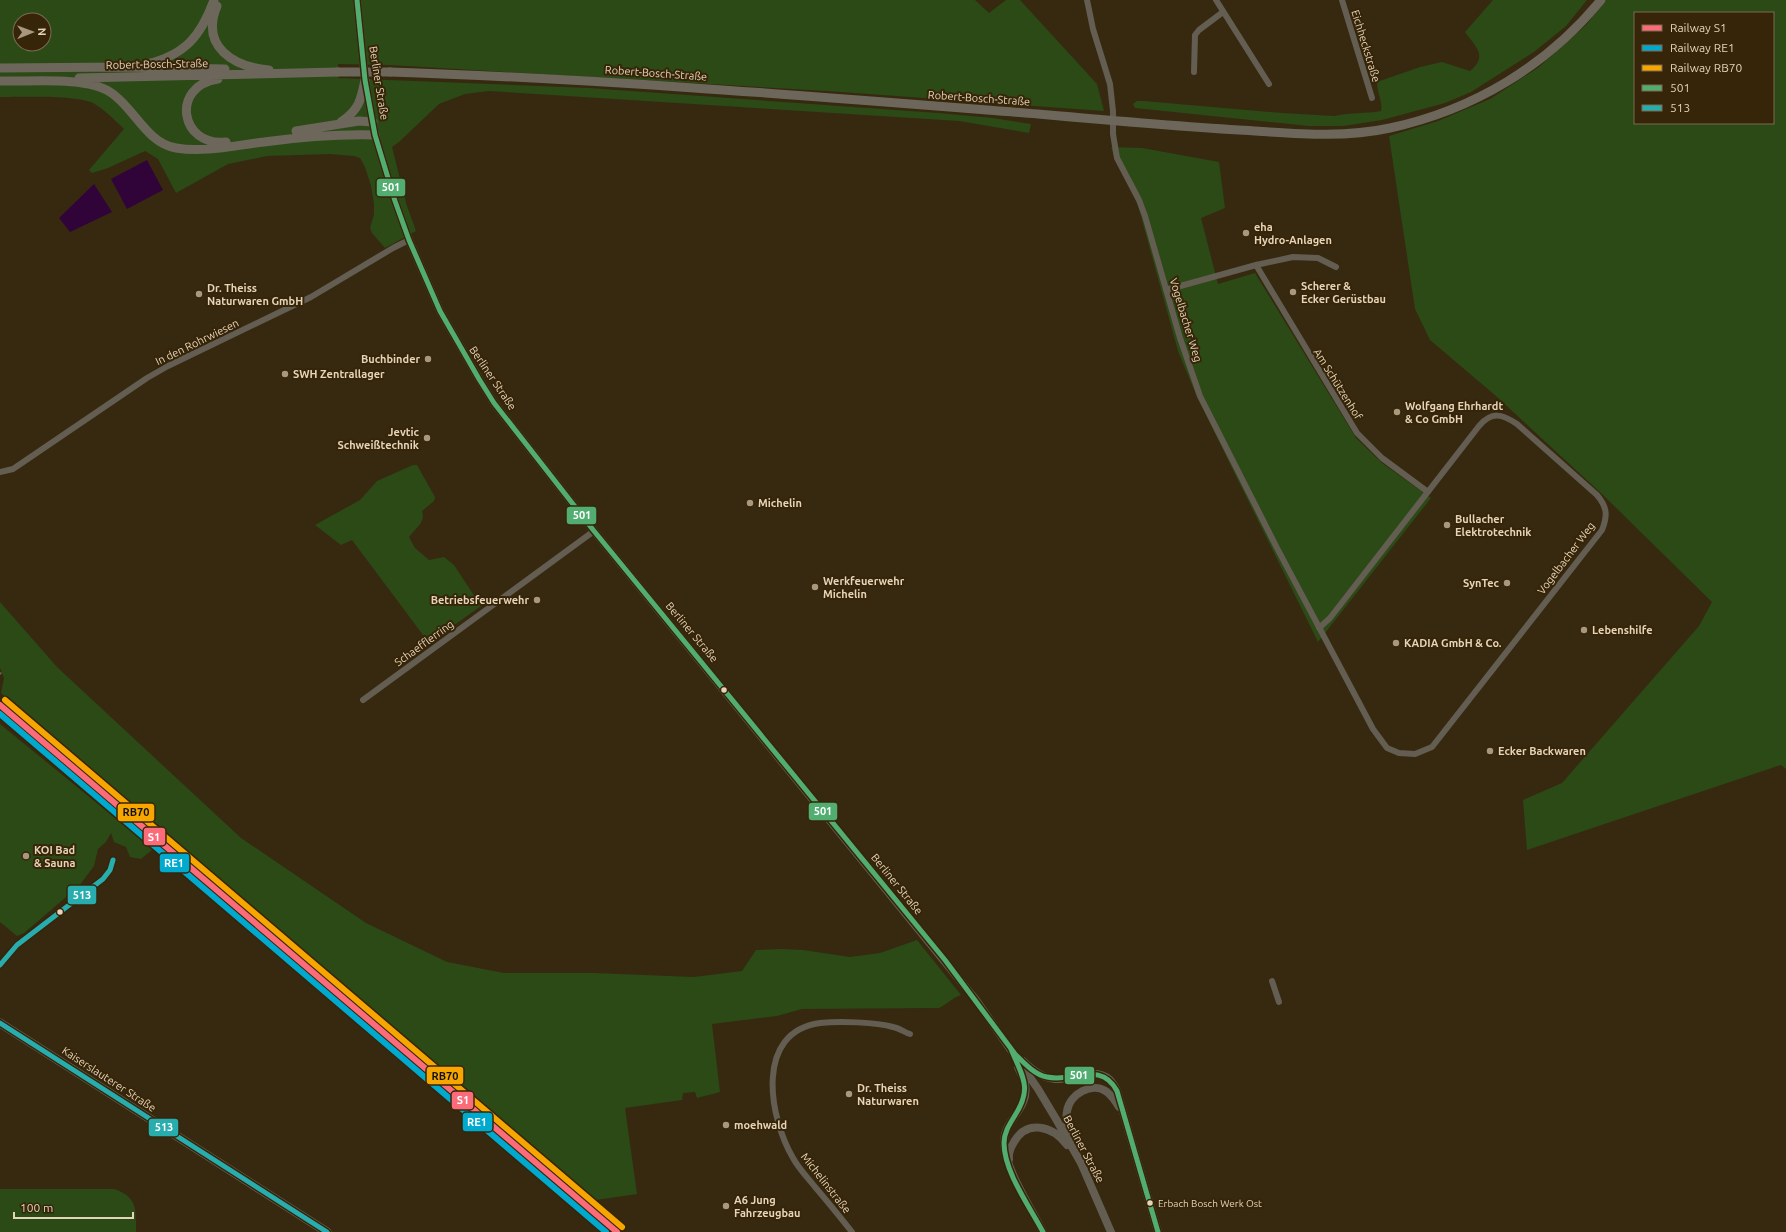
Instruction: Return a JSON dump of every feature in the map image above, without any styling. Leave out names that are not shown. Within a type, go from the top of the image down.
[{"type":"main road","name":"Robert-Bosch-Straße","points":[[0,68],[122,67],[314,72],[390,72],[637,83],[1112,120],[1330,135],[1380,130],[1416,122],[1469,103],[1496,90],[1543,58],[1566,39],[1601,0]]},
{"type":"main road","points":[[122,67],[158,62],[181,51],[201,30],[211,15],[216,2]]},
{"type":"main road","points":[[211,15],[215,38],[226,56],[247,66],[282,71]]},
{"type":"main road","name":"Robert-Bosch-Straße","points":[[0,81],[314,72]]},
{"type":"main road","points":[[245,75],[208,80],[199,85],[191,93],[186,104],[186,116],[190,128],[199,136],[211,141],[223,142],[359,121],[373,122]]},
{"type":"main road","points":[[337,124],[351,115],[357,107],[366,80]]},
{"type":"main road","points":[[0,81],[87,83],[102,87],[111,92],[148,131],[162,142],[175,148],[209,148],[307,136],[376,135]]},
{"type":"main road","name":"Kaiserslauterer Straße","points":[[0,1023],[327,1232]]},
{"type":"street","name":"Berliner Straße","points":[[357,0],[366,80],[373,122],[395,201],[409,240],[440,311],[479,380],[494,403],[594,531],[945,960],[976,1000],[1038,1089],[1081,1163],[1111,1232]]},
{"type":"street","name":"Vogelbacher Weg","points":[[1087,0],[1093,29],[1110,84],[1113,111],[1112,120],[1117,158],[1139,200],[1145,216],[1180,338],[1203,403],[1319,628],[1373,729],[1387,748],[1399,754],[1415,754],[1424,752],[1432,747],[1443,735],[1602,530],[1606,520],[1604,505],[1597,495],[1517,424],[1504,416],[1488,417],[1483,421],[1330,618],[1319,628]]},
{"type":"street","points":[[1216,0],[1269,84]]},
{"type":"street","name":"Eichheckstraße","points":[[1342,0],[1372,98]]},
{"type":"street","points":[[1194,72],[1196,35],[1199,30],[1223,12]]},
{"type":"street","name":"In den Rohrwiesen","points":[[0,472],[13,469],[147,378],[168,366],[311,297],[409,240]]},
{"type":"street","points":[[1166,290],[1282,259],[1306,257],[1323,260],[1336,267]]},
{"type":"street","name":"Am Schützenhof","points":[[1256,265],[1357,433],[1382,458],[1428,492]]},
{"type":"street","name":"Schaefflerring","points":[[363,700],[594,531]]},
{"type":"street","points":[[1272,981],[1279,1002]]},
{"type":"street","name":"Michelinstraße","points":[[852,1232],[800,1169],[788,1149],[777,1117],[774,1101],[773,1078],[776,1059],[783,1044],[793,1033],[815,1024],[825,1022],[883,1024],[895,1027],[910,1034]]},
{"type":"street","points":[[1011,1050],[1026,1065],[1044,1077],[1065,1079],[1093,1074],[1101,1075],[1110,1080],[1117,1091],[1158,1232]]},
{"type":"street","points":[[1011,1050],[1025,1082],[1026,1091],[1020,1109],[1007,1128],[1004,1141],[1010,1168],[1043,1232]]},
{"type":"street","points":[[1081,1163],[1067,1122],[1067,1111],[1076,1094],[1083,1090],[1100,1089],[1107,1092],[1124,1115]]},
{"type":"street","points":[[1010,1168],[1009,1156],[1011,1146],[1023,1130],[1032,1127],[1042,1127],[1052,1131],[1066,1142],[1081,1163]]},
{"type":"green space","points":[[0,0],[975,0],[989,13],[1006,0],[1020,0],[1097,84],[1104,111],[827,91],[390,65],[338,64],[338,78],[589,88],[938,113],[993,118],[1031,124],[1029,133],[959,121],[489,91],[465,94],[439,104],[392,147],[406,203],[416,231],[385,248],[372,233],[370,228],[374,214],[374,204],[371,186],[365,167],[360,158],[330,154],[267,156],[228,164],[176,193],[158,159],[145,151],[108,168],[92,173],[89,170],[124,129],[106,112],[93,103],[85,100],[0,97]]},
{"type":"green space","points":[[1493,0],[1587,0],[1566,26],[1534,52],[1471,92],[1445,103],[1382,120],[1343,126],[1309,126],[1135,108],[1133,104],[1137,101],[1144,101],[1335,116],[1381,111],[1377,82],[1420,67],[1442,62],[1470,71],[1478,61],[1479,56],[1476,47],[1465,32]]},
{"type":"green space","points":[[1606,0],[1786,0],[1786,769],[1781,765],[1527,850],[1523,800],[1562,783],[1699,626],[1712,602],[1603,495],[1496,396],[1430,340],[1415,309],[1389,136],[1438,121],[1490,99],[1539,67],[1586,25]]},
{"type":"green space","points":[[1111,147],[1142,148],[1219,162],[1225,208],[1201,218],[1218,284],[1255,273],[1356,438],[1382,463],[1431,498],[1318,642],[1197,397],[1178,351],[1137,202],[1115,159]]},
{"type":"green space","points":[[413,465],[417,465],[435,497],[434,501],[422,511],[423,518],[421,522],[409,537],[415,548],[429,560],[444,557],[454,565],[481,606],[429,643],[352,540],[341,545],[315,525],[360,500],[377,481]]},
{"type":"green space","points":[[0,602],[57,667],[241,838],[366,923],[447,962],[504,973],[594,973],[694,977],[742,971],[756,950],[803,950],[850,957],[880,953],[917,940],[961,995],[939,1008],[802,1009],[777,1016],[712,1024],[720,1092],[697,1098],[695,1092],[683,1093],[682,1100],[625,1108],[637,1194],[589,1201],[374,1019],[1,693],[4,678],[0,668]]},
{"type":"green space","points":[[0,724],[153,849],[141,859],[130,857],[126,847],[114,842],[111,833],[106,842],[98,849],[94,866],[79,886],[24,933],[17,936],[0,922]]},
{"type":"green space","points":[[0,1189],[114,1189],[122,1192],[132,1200],[136,1217],[136,1232],[0,1232]]},
{"type":"shaded area","points":[[147,160],[163,190],[127,209],[111,179]]},
{"type":"shaded area","points":[[94,184],[112,212],[70,232],[59,218]]},
{"type":"rail line","name":"RB70","points":[[5,700],[622,1227]]},
{"type":"rail line","name":"S1","points":[[0,705],[617,1232]]},
{"type":"rail line","name":"RE1","points":[[0,714],[606,1232]]},
{"type":"transit line","name":"501","points":[[357,0],[365,80],[375,135],[395,201],[409,240],[440,311],[494,403],[594,531],[945,960],[1015,1054],[1030,1068],[1043,1076],[1057,1078],[1095,1075],[1103,1077],[1110,1082],[1117,1091],[1158,1232]]},
{"type":"transit line","name":"513","points":[[0,965],[17,945],[103,879],[110,870],[113,860]]},
{"type":"transit line","name":"513","points":[[0,1023],[327,1232]]},
{"type":"transit line","name":"501","points":[[1011,1049],[1022,1076],[1025,1090],[1020,1107],[1006,1132],[1004,1139],[1005,1154],[1013,1177],[1043,1232]]},
{"type":"place","name":"eha Hydro-Anlagen","points":[[1246,233]]},
{"type":"place","name":"Scherer & Ecker Gerüstbau","points":[[1293,292]]},
{"type":"place","name":"Dr. Theiss Naturwaren GmbH","points":[[199,294]]},
{"type":"place","name":"Buchbinder","points":[[428,359]]},
{"type":"place","name":"SWH Zentrallager","points":[[285,374]]},
{"type":"place","name":"Wolfgang Ehrhardt & Co GmbH","points":[[1397,412]]},
{"type":"place","name":"Jevtic Schweißtechnik","points":[[427,438]]},
{"type":"place","name":"Michelin","points":[[750,503]]},
{"type":"place","name":"Bullacher Elektrotechnik","points":[[1447,525]]},
{"type":"place","name":"SynTec","points":[[1507,583]]},
{"type":"place","name":"Werkfeuerwehr Michelin","points":[[815,587]]},
{"type":"place","name":"Betriebsfeuerwehr","points":[[537,600]]},
{"type":"place","name":"Lebenshilfe","points":[[1584,630]]},
{"type":"place","name":"KADIA GmbH & Co.","points":[[1396,643]]},
{"type":"place","name":"Ecker Backwaren","points":[[1490,751]]},
{"type":"place","name":"KOI Bad & Sauna","points":[[26,856]]},
{"type":"place","name":"Dr. Theiss Naturwaren","points":[[849,1094]]},
{"type":"place","name":"moehwald","points":[[726,1125]]},
{"type":"place","name":"Erbach Bosch Werk Ost","points":[[1150,1203]]},
{"type":"place","name":"A6 Jung Fahrzeugbau","points":[[726,1206]]}]
